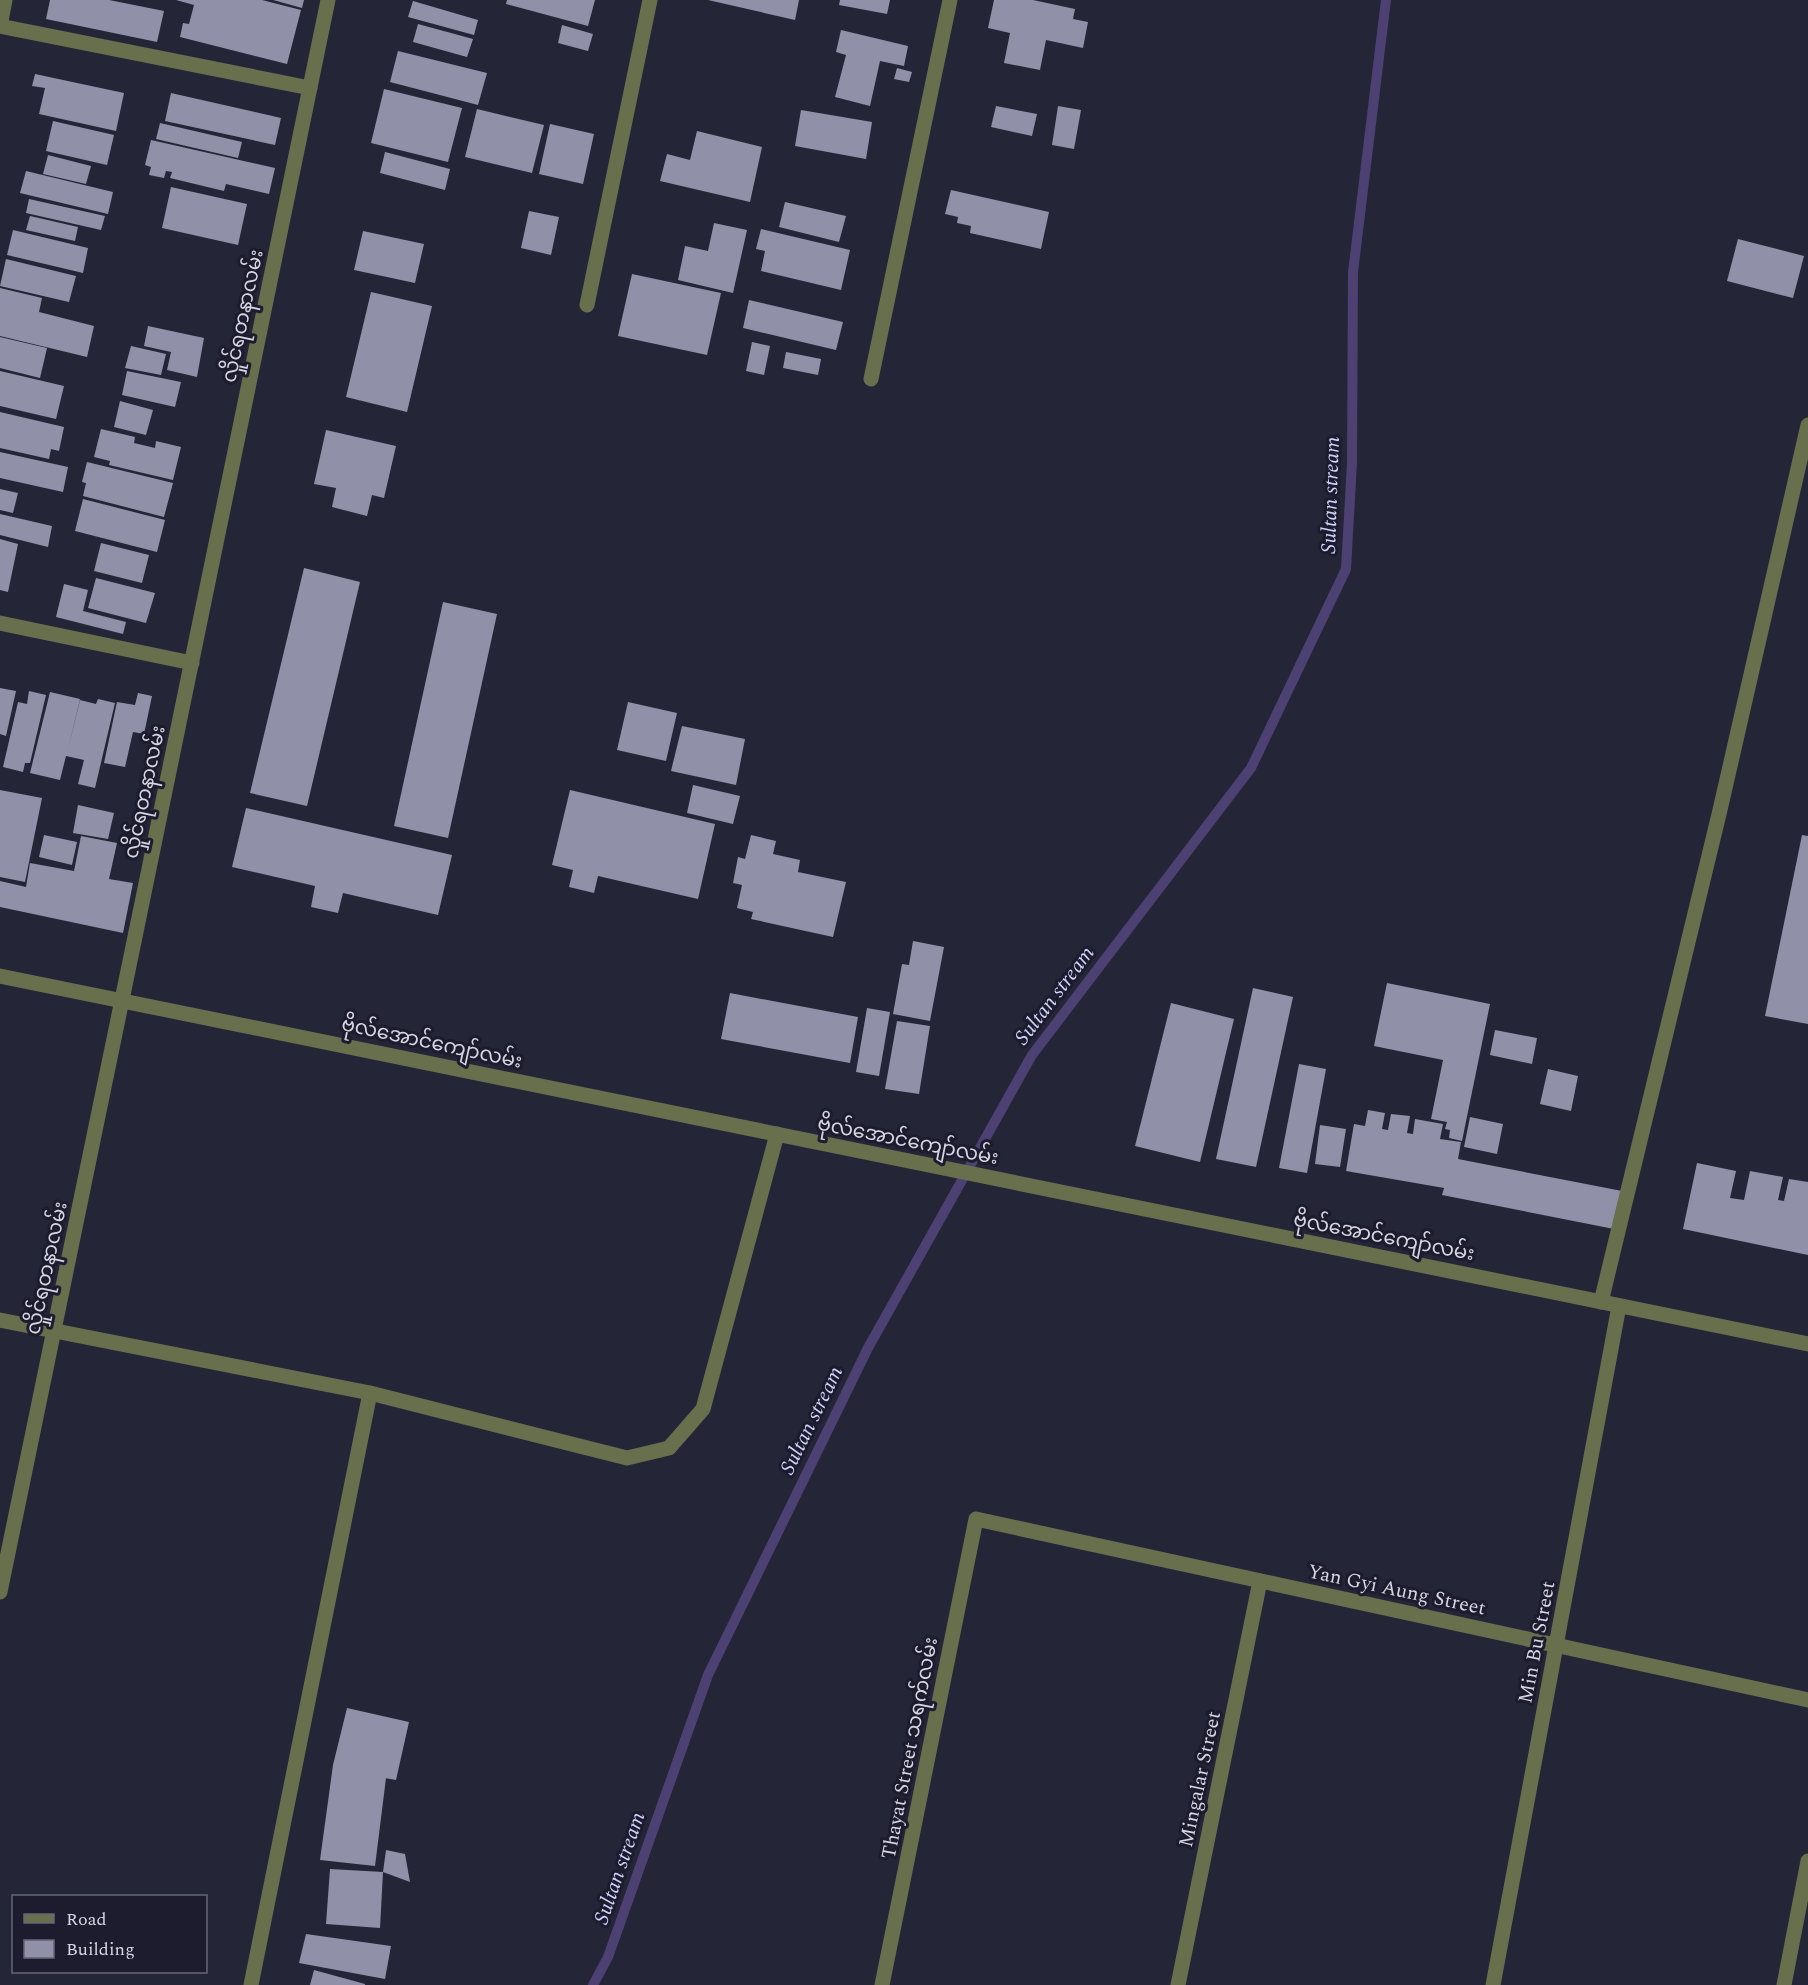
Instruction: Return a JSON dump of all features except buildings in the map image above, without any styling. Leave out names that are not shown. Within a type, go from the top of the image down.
[{"type":"street","points":[[5,0],[0,26],[310,88]]},
{"type":"street","name":"လှိုင်ရတနာလမ်း","points":[[0,1592],[328,0]]},
{"type":"street","points":[[587,305],[650,0]]},
{"type":"street","points":[[871,379],[950,0]]},
{"type":"street","points":[[1601,1302],[1714,833],[1808,425]]},
{"type":"street","points":[[0,623],[192,663]]},
{"type":"street","name":"ဗိုလ်အောင်ကျော်လမ်း","points":[[0,976],[1808,1344]]},
{"type":"street","points":[[0,1320],[370,1393],[627,1458],[669,1448],[703,1409],[777,1134]]},
{"type":"street","name":"Min Bu Street","points":[[1493,1985],[1619,1306]]},
{"type":"street","points":[[251,1985],[370,1393]]},
{"type":"street","name":"Yan Gyi Aung Street","points":[[976,1519],[1808,1700]]},
{"type":"street","name":"Thayat Street သရက်လမ်း","points":[[882,1985],[976,1519]]},
{"type":"street","name":"Mingalar Street","points":[[1178,1985],[1260,1581]]},
{"type":"street","points":[[1784,1985],[1808,1861]]},
{"type":"waterway","name":"Sultan stream","points":[[593,1985],[608,1957],[708,1675],[868,1348],[1032,1055],[1251,768],[1346,569],[1352,463],[1353,272],[1386,0]]}]
